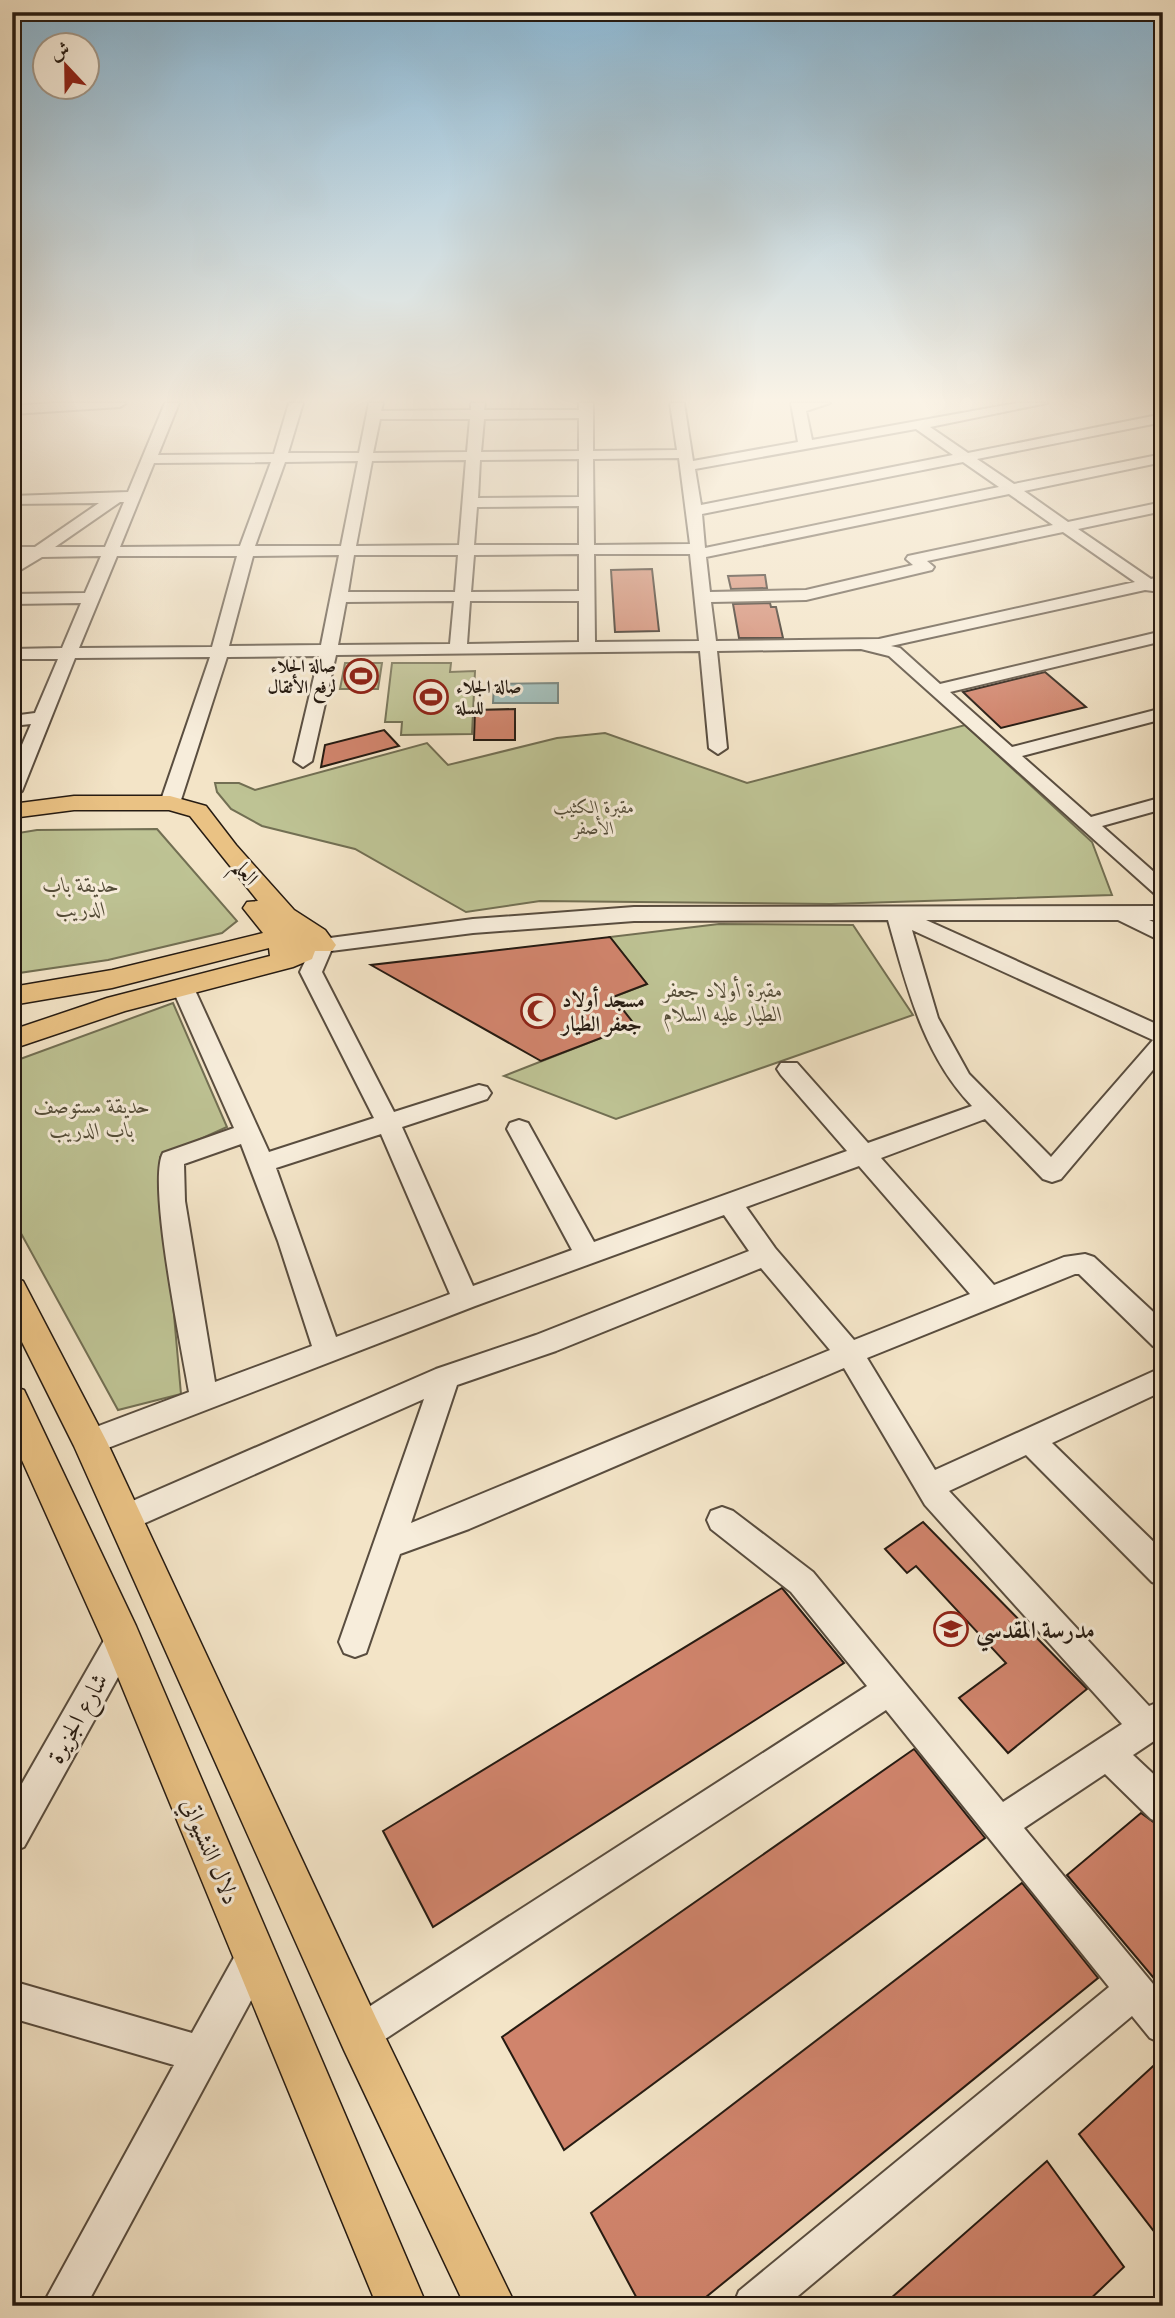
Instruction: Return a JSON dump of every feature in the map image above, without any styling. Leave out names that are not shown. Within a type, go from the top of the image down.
[{"type":"main road","points":[[12,811],[74,803],[166,812]]},
{"type":"main road","name":"العلم","points":[[166,812],[198,811],[227,850],[285,916],[316,936],[323,945]]},
{"type":"main road","points":[[12,824],[34,819],[166,812]]},
{"type":"main road","name":"العلم","points":[[166,812],[213,853],[282,949]]},
{"type":"main road","points":[[12,996],[282,949],[323,945]]},
{"type":"main road","points":[[12,1040],[117,1004],[183,988],[282,949]]},
{"type":"main road","points":[[12,1290],[90,1441],[360,2034],[491,2306]]},
{"type":"main road","name":"دلال النشيواتي","points":[[12,1400],[122,1639],[397,2302]]},
{"type":"street","points":[[12,570],[97,511]]},
{"type":"street","points":[[13,786],[129,511]]},
{"type":"street","points":[[166,812],[219,654],[246,551],[260,511]]},
{"type":"street","points":[[303,761],[328,652],[355,511]]},
{"type":"street","points":[[458,650],[467,511]]},
{"type":"street","points":[[585,511],[587,648]]},
{"type":"street","points":[[694,511],[718,748]]},
{"type":"street","points":[[12,552],[698,552],[900,511]]},
{"type":"street","points":[[1043,511],[1155,582],[1163,595]]},
{"type":"street","points":[[703,597],[806,595],[926,567],[914,559],[1138,511]]},
{"type":"street","points":[[12,654],[219,654],[853,645],[911,639],[1155,582]]},
{"type":"street","points":[[339,597],[586,596]]},
{"type":"street","points":[[12,599],[93,598]]},
{"type":"street","points":[[936,690],[1163,636]]},
{"type":"street","points":[[853,645],[894,652],[1163,891]]},
{"type":"street","points":[[1009,754],[1163,713]]},
{"type":"street","points":[[12,721],[43,717]]},
{"type":"street","points":[[1087,824],[1163,803]]},
{"type":"street","points":[[466,1299],[388,1123],[311,972],[323,945],[473,926],[634,914],[1163,913]]},
{"type":"street","points":[[1120,914],[1163,935]]},
{"type":"street","points":[[897,915],[1163,1036]]},
{"type":"street","points":[[897,915],[927,1018],[960,1079],[1052,1173],[1163,1043]]},
{"type":"street","points":[[183,988],[261,1164],[303,1274],[327,1352]]},
{"type":"street","points":[[789,1069],[988,1296]]},
{"type":"street","points":[[261,1164],[479,1093]]},
{"type":"street","points":[[90,1441],[466,1299],[989,1109]]},
{"type":"street","points":[[519,1129],[588,1255]]},
{"type":"street","points":[[204,1400],[172,1201],[173,1159],[246,1133]]},
{"type":"street","points":[[730,1204],[766,1255],[850,1354],[929,1486],[1154,1721],[999,1824]]},
{"type":"street","points":[[125,1518],[446,1377],[571,1333],[766,1255]]},
{"type":"street","points":[[388,1545],[458,1520],[988,1296],[1073,1264],[1085,1264],[1163,1338]]},
{"type":"street","points":[[355,1642],[446,1377]]},
{"type":"street","points":[[929,1486],[1163,1378]]},
{"type":"street","points":[[1029,1439],[1163,1572]]},
{"type":"street","points":[[722,1520],[802,1582],[1163,2025]]},
{"type":"street","name":"شارع الجزيرة","points":[[12,1835],[122,1639]]},
{"type":"street","points":[[360,2034],[890,1689]]},
{"type":"street","points":[[1106,1752],[1163,1807]]},
{"type":"street","points":[[63,2306],[255,1956]]},
{"type":"street","points":[[754,2306],[1133,1991]]},
{"type":"street","points":[[12,1999],[201,2054]]},
{"type":"green space","name":"صالة الجلاء لرفع الأثقال","points":[[345,663],[382,663],[378,689],[340,689]]},
{"type":"green space","name":"صالة الجلاء للسلة","points":[[392,663],[451,663],[450,672],[475,671],[472,734],[401,735],[402,722],[385,722]]},
{"type":"green space","name":"مقبرة الكثيب الأصفر","points":[[965,725],[1092,842],[1112,895],[831,904],[540,901],[466,912],[355,849],[262,826],[231,809],[217,792],[215,783],[239,783],[255,790],[427,743],[448,765],[557,738],[605,733],[747,783]]},
{"type":"green space","name":"حديقة باب الدريب","points":[[157,829],[237,921],[222,933],[108,960],[12,974],[12,834],[37,830]]},
{"type":"green space","name":"مقبرة أولاد جعفر الطيار عليه السلام","points":[[719,924],[853,925],[913,1015],[616,1119],[504,1076],[634,1025],[613,997],[647,984],[610,937]]},
{"type":"green space","name":"حديقة مستوصف باب الدريب","points":[[173,1003],[227,1127],[160,1157],[181,1394],[118,1410],[12,1217],[12,1062]]},
{"type":"water","points":[[558,683],[558,703],[493,703],[494,684]]},
{"type":"building","points":[[652,569],[659,631],[615,632],[611,570]]},
{"type":"building","points":[[765,575],[767,588],[731,589],[728,576]]},
{"type":"building","points":[[770,603],[771,607],[776,607],[783,638],[739,638],[733,604]]},
{"type":"building","points":[[1045,672],[1086,707],[1001,728],[963,692]]},
{"type":"building","points":[[515,709],[515,740],[474,740],[475,710]]},
{"type":"building","points":[[384,730],[399,746],[321,767],[325,745]]},
{"type":"building","name":"مسجد أولاد جعفر الطيار","points":[[610,937],[647,984],[613,997],[635,1025],[541,1061],[371,965]]},
{"type":"building","points":[[923,1522],[1087,1689],[1008,1753],[959,1698],[1006,1663],[916,1566],[907,1573],[885,1549]]},
{"type":"building","points":[[782,1588],[844,1663],[433,1927],[383,1831]]},
{"type":"building","points":[[914,1749],[985,1838],[564,2150],[502,2037]]},
{"type":"building","points":[[1141,1813],[1163,1829],[1163,1989],[1067,1875]]},
{"type":"building","points":[[1022,1883],[1098,1978],[695,2306],[641,2306],[591,2213]]},
{"type":"building","points":[[1163,2057],[1163,2243],[1079,2134]]},
{"type":"building","points":[[1047,2161],[1124,2267],[1083,2306],[882,2306]]},
{"type":"place","name":"صالة الجلاء لرفع الأثقال","points":[[361,676]]},
{"type":"place","name":"صالة الجلاء للسلة","points":[[431,697]]},
{"type":"place","name":"مسجد أولاد جعفر الطيار","points":[[538,1011]]},
{"type":"place","name":"مدرسة المقدسي","points":[[951,1629]]}]
